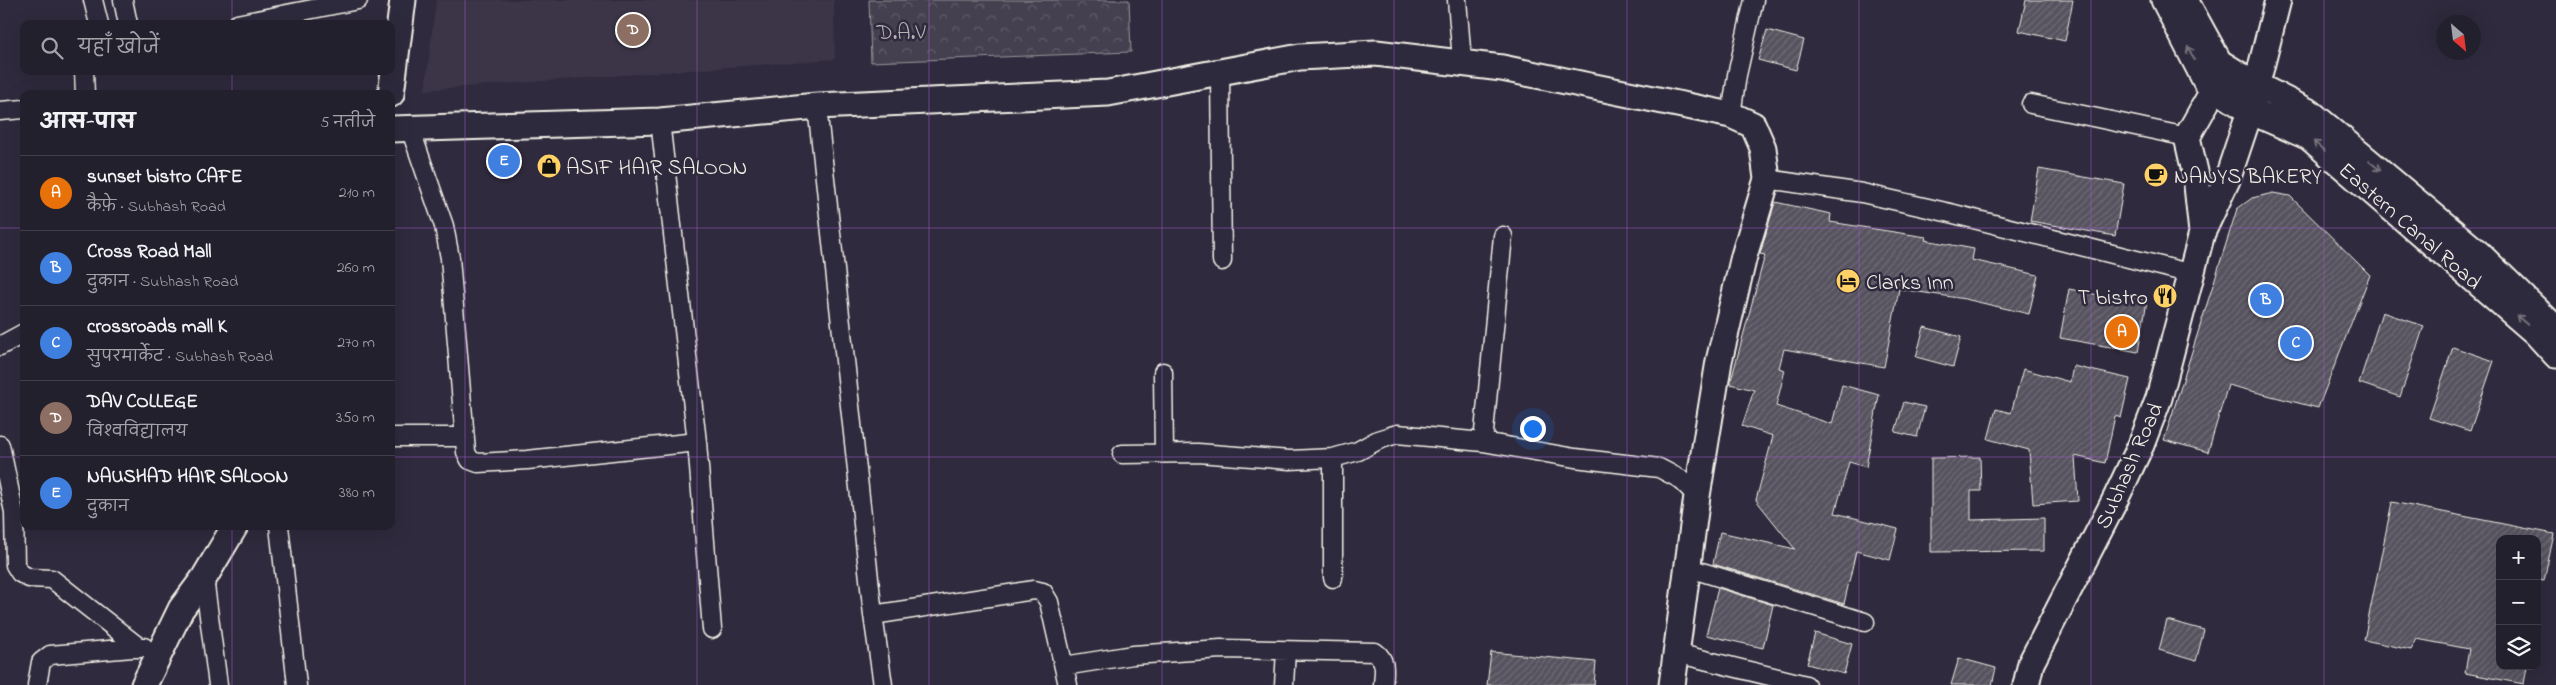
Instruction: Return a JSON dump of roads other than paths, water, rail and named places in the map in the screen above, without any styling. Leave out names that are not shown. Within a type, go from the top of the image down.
[{"type":"street","points":[[92,0],[98,20]]},
{"type":"street","points":[[123,0],[127,20]]},
{"type":"street","points":[[257,20],[358,0]]},
{"type":"street","points":[[395,63],[403,0]]},
{"type":"street","points":[[1457,0],[1462,62]]},
{"type":"street","points":[[1731,115],[1737,75],[1754,0]]},
{"type":"street","name":"Eastern Canal Road","points":[[2164,0],[2206,82],[2250,111],[2309,138],[2536,333],[2556,355]]},
{"type":"street","name":"Eastern Canal Road","points":[[2185,0],[2219,62],[2312,113],[2478,253],[2556,329]]},
{"type":"street","name":"Subhash Road","points":[[2026,683],[2032,663],[2141,445],[2158,398],[2202,233],[2227,180],[2250,111],[2247,79],[2278,0]]},
{"type":"street","points":[[697,442],[478,464],[470,460],[466,452],[449,250],[444,226],[400,128],[660,121],[817,106],[1108,93],[1300,57],[1376,53],[1502,68],[1731,115],[1753,125],[1763,148],[1767,179],[1744,256],[1719,361],[1697,496],[1672,685]]},
{"type":"street","points":[[1220,72],[1222,261]]},
{"type":"street","points":[[84,75],[85,90]]},
{"type":"street","points":[[392,90],[393,75]]},
{"type":"street","points":[[2030,104],[2187,137],[2214,89],[2247,79]]},
{"type":"street","points":[[817,106],[873,615],[883,685]]},
{"type":"street","points":[[0,111],[20,109]]},
{"type":"street","points":[[660,121],[697,442],[712,629]]},
{"type":"street","name":"Subhash Road","points":[[2187,137],[2196,176],[2202,233]]},
{"type":"street","points":[[1767,179],[1862,193],[2192,274]]},
{"type":"street","points":[[1483,442],[1503,236]]},
{"type":"street","points":[[0,346],[20,335]]},
{"type":"street","points":[[1163,372],[1164,453]]},
{"type":"street","points":[[1122,454],[1198,453],[1290,460],[1333,458],[1358,451],[1378,440],[1397,434],[1483,442],[1575,458],[1659,468],[1680,479],[1697,496]]},
{"type":"street","points":[[395,437],[465,437]]},
{"type":"street","points":[[0,445],[14,512],[15,565],[20,573],[29,578],[52,579],[152,647]]},
{"type":"street","points":[[1333,458],[1333,578]]},
{"type":"street","points":[[144,685],[152,647],[204,578],[233,530]]},
{"type":"street","points":[[279,530],[297,685]]},
{"type":"street","points":[[1688,568],[1865,622]]},
{"type":"street","points":[[204,578],[218,685]]},
{"type":"street","points":[[873,615],[1034,590],[1043,592],[1048,602],[1068,685]]},
{"type":"street","points":[[37,685],[41,662],[50,655],[152,647]]},
{"type":"street","points":[[1064,666],[1134,655],[1221,649],[1375,652],[1382,658],[1385,667],[1382,685]]},
{"type":"street","points":[[1284,685],[1286,650]]},
{"type":"street","points":[[1676,653],[1806,685]]},
{"type":"place","name":"DAV COLLEGE","points":[[633,30]]},
{"type":"place","name":"NAUSHAD HAIR SALOON","points":[[504,161]]},
{"type":"place","name":"ASIF HAIR SALOON","points":[[549,166]]},
{"type":"place","name":"NANYS BAKERY","points":[[2156,175]]},
{"type":"place","name":"Clarks Inn","points":[[1848,281]]},
{"type":"place","name":"T bistro","points":[[2165,296]]},
{"type":"place","name":"Cross Road Mall","points":[[2266,300]]},
{"type":"place","name":"sunset bistro CAFE","points":[[2122,332]]},
{"type":"place","name":"crossroads mall K","points":[[2296,343]]},
{"type":"park label","name":"D.A.V","points":[[901,31]]}]
